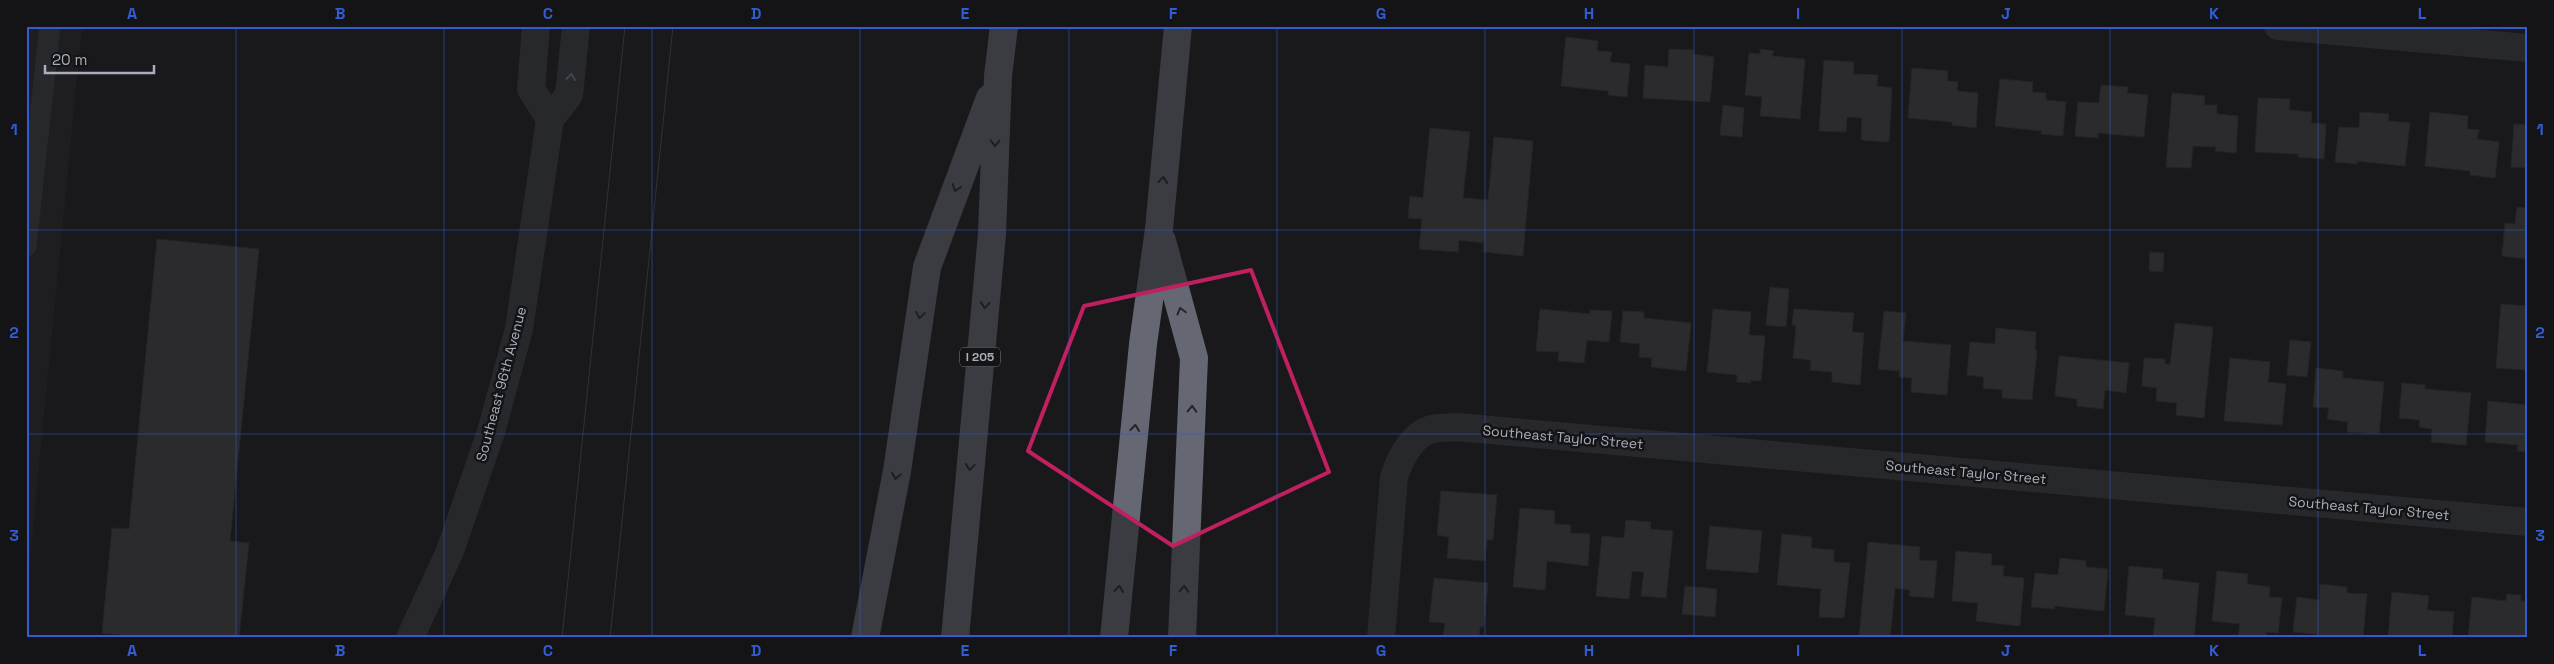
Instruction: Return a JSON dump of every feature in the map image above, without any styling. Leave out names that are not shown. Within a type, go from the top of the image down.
[{"type":"highway","name":"I 205","points":[[955,638],[992,234],[998,76],[1004,26]]},
{"type":"highway","points":[[1114,638],[1143,344],[1159,229],[1178,26]]},
{"type":"highway","points":[[865,638],[897,471],[927,267],[998,76]]},
{"type":"highway","points":[[1159,229],[1194,358],[1182,638]]},
{"type":"street","points":[[536,26],[531,89],[550,120]]},
{"type":"street","name":"Southeast 96th Avenue","points":[[410,638],[450,551],[491,432],[516,339],[550,120],[569,95],[576,26]]},
{"type":"street","points":[[2278,26],[2528,48]]},
{"type":"street","name":"Southeast Taylor Street","points":[[1381,638],[1394,477],[1400,458],[1410,446],[1429,430],[1457,427],[2528,522]]},
{"type":"lane","points":[[26,246],[29,195],[50,26]]},
{"type":"highlighted area","points":[[1251,270],[1329,472],[1173,546],[1028,451],[1084,306]]},
{"type":"shaded area","points":[[26,26],[82,26],[26,599]]},
{"type":"building","points":[[1566,37],[1598,41],[1597,51],[1612,52],[1610,62],[1630,64],[1627,97],[1608,95],[1609,91],[1561,86]]},
{"type":"building","points":[[1669,49],[1694,50],[1693,54],[1714,57],[1710,102],[1643,98],[1645,65],[1668,67]]},
{"type":"building","points":[[1760,49],[1774,51],[1772,56],[1805,59],[1800,119],[1760,116],[1762,97],[1745,95],[1749,53],[1760,54]]},
{"type":"building","points":[[1824,60],[1854,62],[1853,74],[1878,75],[1877,86],[1892,88],[1889,142],[1861,140],[1862,118],[1847,117],[1846,132],[1819,131]]},
{"type":"building","points":[[1912,68],[1948,71],[1947,81],[1958,82],[1957,91],[1978,93],[1976,128],[1952,125],[1952,122],[1908,118]]},
{"type":"building","points":[[2000,79],[2033,82],[2032,92],[2046,93],[2046,100],[2066,102],[2063,136],[2041,134],[2042,131],[1995,126]]},
{"type":"building","points":[[2101,85],[2128,87],[2127,93],[2148,95],[2144,137],[2098,133],[2098,138],[2075,136],[2078,102],[2099,103]]},
{"type":"building","points":[[2172,93],[2205,96],[2204,105],[2217,105],[2217,114],[2238,116],[2236,153],[2215,151],[2216,147],[2193,146],[2191,168],[2166,167]]},
{"type":"building","points":[[2258,98],[2290,99],[2289,110],[2312,112],[2311,123],[2326,124],[2324,159],[2298,157],[2298,154],[2255,152]]},
{"type":"building","points":[[1723,105],[1744,108],[1742,137],[1720,135]]},
{"type":"building","points":[[2360,112],[2389,114],[2388,121],[2410,123],[2405,166],[2357,161],[2357,164],[2335,162],[2339,127],[2359,128]]},
{"type":"building","points":[[2430,112],[2468,116],[2467,129],[2479,130],[2477,139],[2499,142],[2495,178],[2470,175],[2470,171],[2425,166]]},
{"type":"building","points":[[2514,124],[2528,125],[2528,168],[2511,167]]},
{"type":"building","points":[[1430,128],[1470,132],[1463,198],[1488,200],[1494,137],[1533,141],[1523,256],[1483,252],[1484,243],[1459,240],[1458,252],[1419,249],[1422,219],[1408,218],[1410,196],[1423,198]]},
{"type":"building","points":[[2517,207],[2528,208],[2528,259],[2502,256],[2505,223],[2515,224]]},
{"type":"building","points":[[157,239],[259,249],[230,541],[249,543],[239,638],[155,638],[102,633],[112,528],[129,529]]},
{"type":"building","points":[[2150,252],[2164,253],[2163,272],[2149,271]]},
{"type":"building","points":[[1770,287],[1789,289],[1786,327],[1766,325]]},
{"type":"building","points":[[2501,304],[2528,306],[2528,370],[2496,368]]},
{"type":"building","points":[[1540,309],[1590,314],[1590,310],[1612,311],[1609,342],[1587,340],[1584,363],[1558,361],[1559,352],[1536,351]]},
{"type":"building","points":[[1713,309],[1751,312],[1749,335],[1765,336],[1761,381],[1751,380],[1751,383],[1737,382],[1737,375],[1707,372]]},
{"type":"building","points":[[1794,309],[1854,313],[1852,332],[1864,333],[1860,385],[1832,382],[1832,372],[1810,370],[1811,360],[1793,358],[1796,326],[1792,325]]},
{"type":"building","points":[[1623,311],[1644,312],[1644,318],[1691,323],[1686,371],[1651,367],[1652,358],[1639,357],[1640,344],[1620,342]]},
{"type":"building","points":[[1884,311],[1906,313],[1903,341],[1951,345],[1947,395],[1911,392],[1912,378],[1899,377],[1900,371],[1878,369]]},
{"type":"building","points":[[2175,323],[2213,327],[2204,418],[2176,415],[2177,403],[2156,401],[2157,388],[2142,386],[2144,358],[2165,359],[2165,364],[2170,365]]},
{"type":"building","points":[[1996,328],[2036,332],[2035,349],[2037,350],[2032,400],[2002,398],[2002,390],[1983,388],[1984,377],[1967,375],[1970,342],[1995,344]]},
{"type":"building","points":[[2290,340],[2311,342],[2307,377],[2287,375]]},
{"type":"building","points":[[2059,356],[2129,363],[2126,393],[2105,390],[2103,409],[2077,406],[2077,399],[2055,396]]},
{"type":"building","points":[[2230,358],[2270,362],[2268,382],[2286,384],[2282,425],[2224,421]]},
{"type":"building","points":[[2316,368],[2343,371],[2343,378],[2384,382],[2379,434],[2347,432],[2348,422],[2327,419],[2329,408],[2313,407]]},
{"type":"building","points":[[2402,383],[2425,385],[2425,389],[2471,393],[2466,445],[2431,442],[2432,429],[2419,427],[2420,420],[2399,418]]},
{"type":"building","points":[[2488,401],[2528,405],[2528,452],[2517,451],[2518,445],[2485,442]]},
{"type":"building","points":[[1441,491],[1497,495],[1493,540],[1487,540],[1485,561],[1447,558],[1449,537],[1437,535]]},
{"type":"building","points":[[1520,508],[1555,511],[1554,524],[1571,525],[1570,533],[1590,534],[1588,566],[1547,561],[1545,590],[1513,587]]},
{"type":"building","points":[[1626,520],[1651,522],[1650,529],[1673,531],[1666,598],[1641,596],[1644,572],[1632,571],[1629,599],[1596,596],[1602,536],[1624,538]]},
{"type":"building","points":[[1710,526],[1762,531],[1758,573],[1706,569]]},
{"type":"building","points":[[1782,534],[1812,537],[1811,548],[1834,550],[1834,562],[1850,563],[1844,618],[1819,617],[1821,589],[1777,585]]},
{"type":"building","points":[[1868,542],[1920,547],[1919,560],[1937,561],[1934,598],[1909,596],[1910,590],[1895,588],[1890,638],[1859,638]]},
{"type":"building","points":[[1956,551],[1992,554],[1991,565],[2004,566],[2003,576],[2024,578],[2020,626],[1976,621],[1978,603],[1952,601]]},
{"type":"building","points":[[2060,558],[2086,561],[2086,567],[2108,569],[2104,611],[2055,606],[2054,609],[2031,607],[2035,573],[2058,575]]},
{"type":"building","points":[[2129,566],[2163,569],[2162,579],[2199,583],[2194,638],[2153,638],[2155,618],[2125,615]]},
{"type":"building","points":[[2217,571],[2248,574],[2247,584],[2270,587],[2269,597],[2282,598],[2278,633],[2266,632],[2266,638],[2238,638],[2240,624],[2212,621]]},
{"type":"building","points":[[1434,578],[1488,583],[1484,627],[1480,627],[1479,638],[1443,638],[1445,623],[1429,622]]},
{"type":"building","points":[[2320,584],[2347,587],[2347,593],[2367,594],[2363,638],[2324,638],[2324,635],[2293,632],[2297,597],[2319,600]]},
{"type":"building","points":[[1685,586],[1717,589],[1715,617],[1682,614]]},
{"type":"building","points":[[2392,592],[2429,596],[2427,610],[2454,612],[2452,638],[2388,638]]},
{"type":"building","points":[[2507,594],[2521,595],[2521,601],[2528,602],[2525,638],[2468,638],[2472,597],[2506,601]]},
{"type":"tram line","points":[[562,638],[625,26]]},
{"type":"tram line","points":[[610,638],[673,26]]}]
